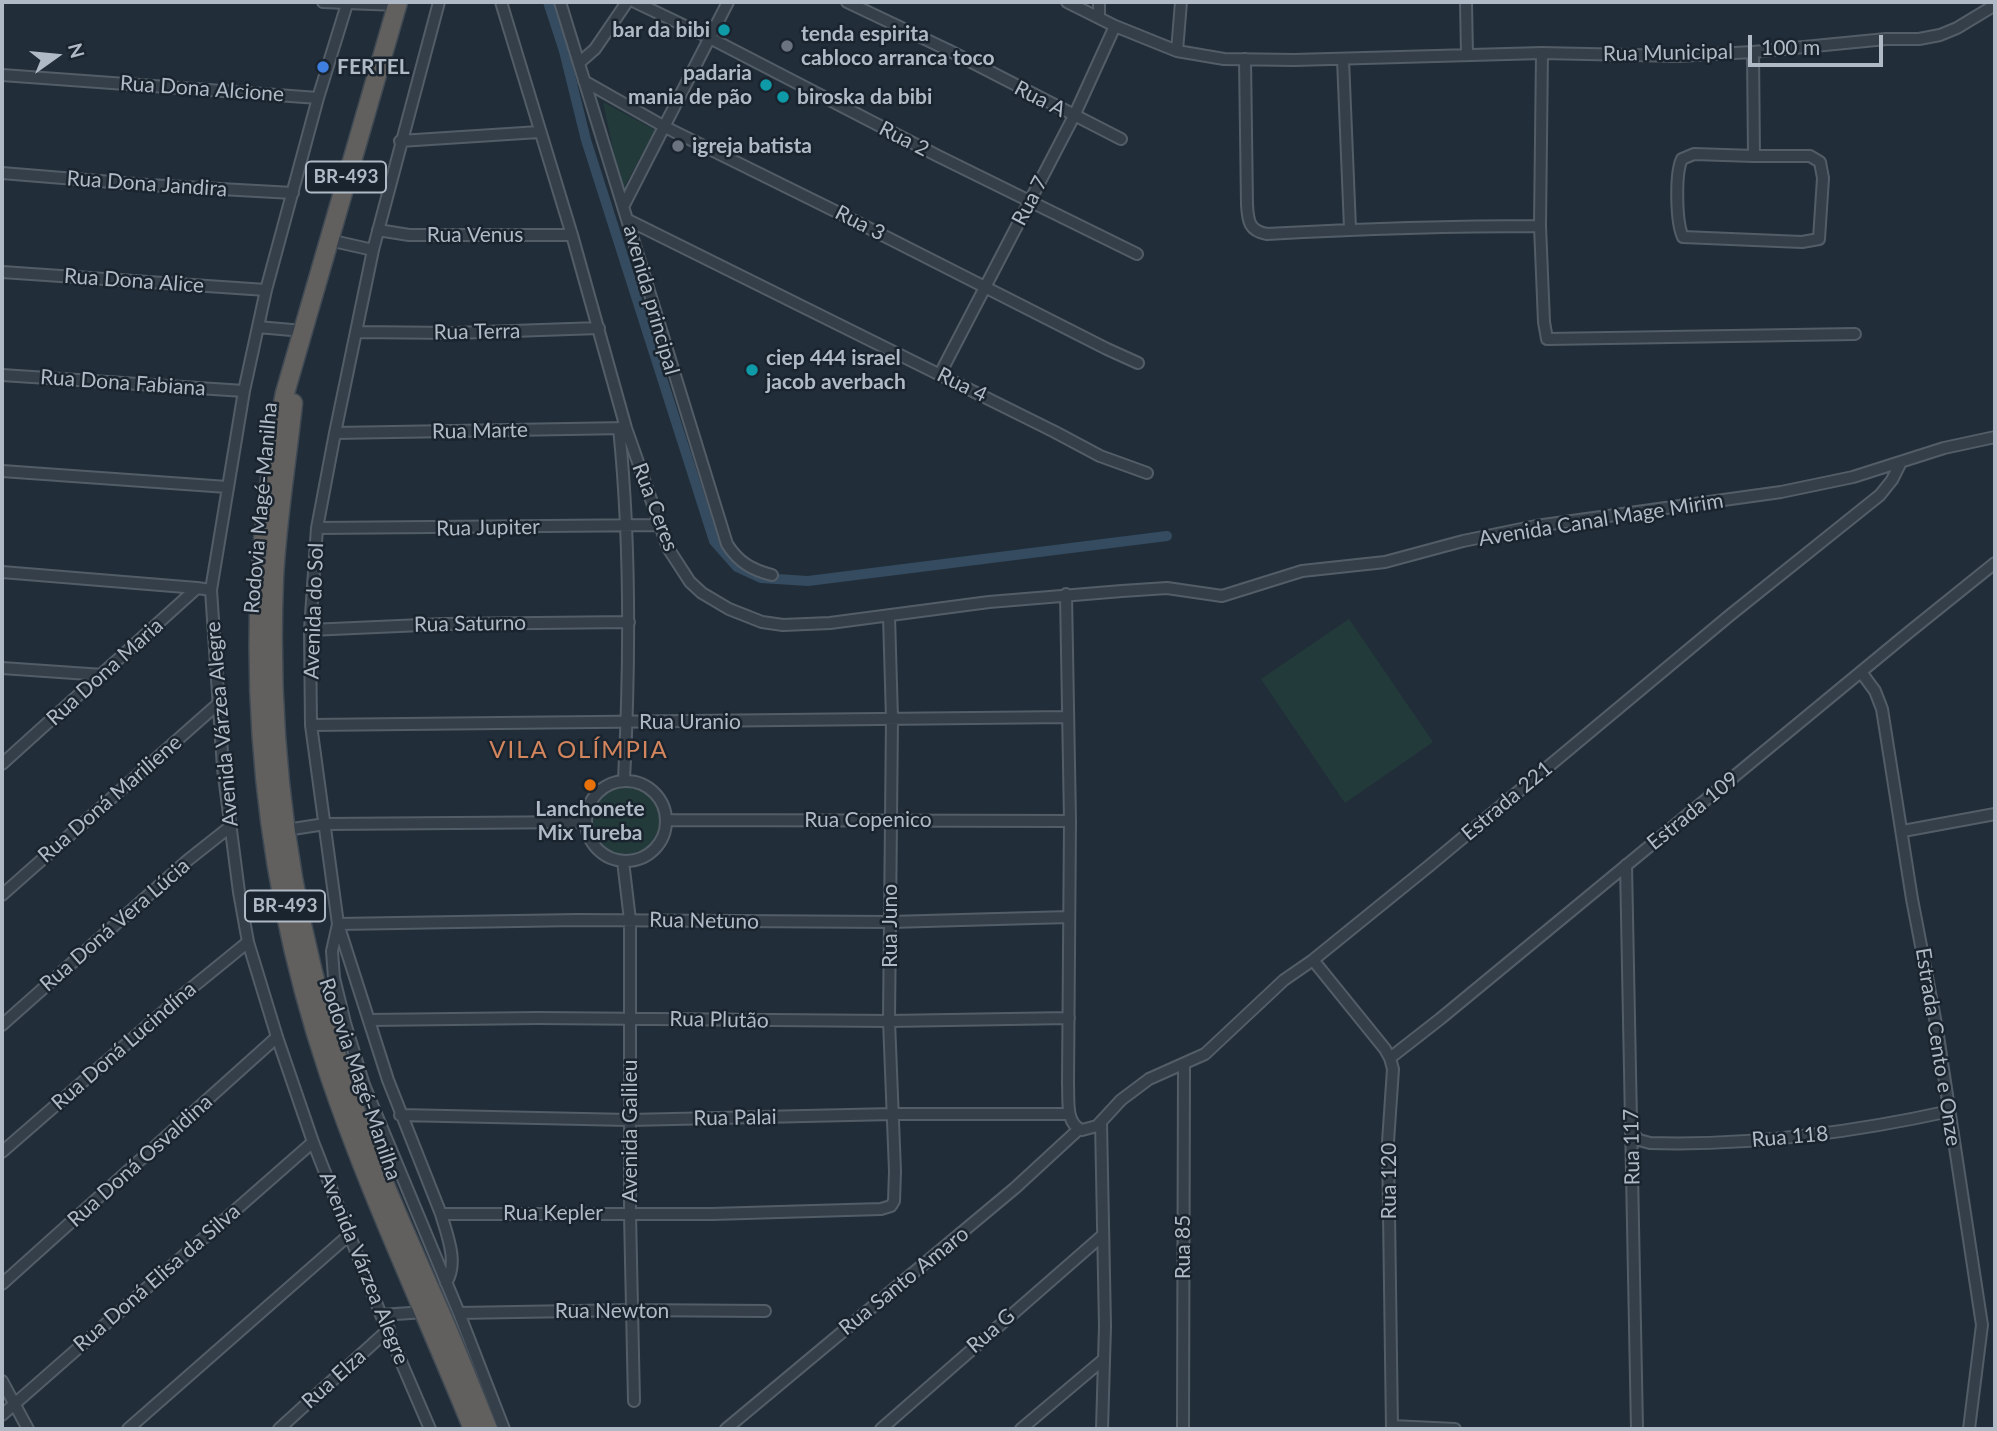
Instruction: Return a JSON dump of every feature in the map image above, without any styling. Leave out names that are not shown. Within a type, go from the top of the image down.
[{"type":"highway","name":"Rodovia Magé-Manilha","points":[[397,3],[285,393],[276,433],[261,577],[260,704],[272,832],[300,976],[329,1074],[375,1194],[473,1429]]},
{"type":"highway","name":"Rodovia Magé-Manilha","points":[[297,354],[276,545],[273,636],[277,756],[285,830],[314,972],[341,1070],[387,1189],[488,1429]]},
{"type":"street","points":[[323,2],[397,3]]},
{"type":"street","name":"Avenida do Sol","points":[[439,2],[373,250],[335,433],[317,528],[310,630],[311,725],[338,924],[400,1115],[441,1214]]},
{"type":"street","name":"Rua Ceres","points":[[501,2],[599,328],[623,428],[668,548],[690,582],[702,593],[729,609],[762,622],[802,625],[1066,594],[1167,588],[1206,595]]},
{"type":"street","name":"avenida principal","points":[[560,2],[727,544],[741,562],[759,572],[772,575]]},
{"type":"street","points":[[579,64],[595,49],[627,2]]},
{"type":"street","name":"Rua 2","points":[[635,2],[891,133],[1137,254]]},
{"type":"street","points":[[624,205],[708,37],[729,2]]},
{"type":"street","name":"Rua A","points":[[847,2],[1121,139]]},
{"type":"street","name":"Rua Municipal","points":[[1067,2],[1115,26],[1177,51],[1209,57],[1245,59],[1753,52],[1928,38],[1957,28],[1995,5]]},
{"type":"street","points":[[1098,18],[1099,2]]},
{"type":"street","points":[[1177,51],[1181,2]]},
{"type":"street","points":[[1466,2],[1467,55]]},
{"type":"street","name":"Avenida Várzea Alegre","points":[[347,4],[318,98],[266,290],[244,391],[211,590],[223,768],[248,942],[313,1142],[427,1428]]},
{"type":"street","name":"Rua 7","points":[[940,374],[1074,116],[1115,26]]},
{"type":"street","points":[[1753,52],[1754,156]]},
{"type":"street","points":[[1542,53],[1540,226],[1544,322],[1548,339],[1855,334]]},
{"type":"street","points":[[1245,59],[1247,205],[1250,226],[1255,231],[1268,234],[1350,228],[1540,226]]},
{"type":"street","points":[[1343,59],[1350,228]]},
{"type":"street","name":"Rua Dona Alcione","points":[[2,75],[318,98]]},
{"type":"street","name":"Rua 3","points":[[584,81],[665,127],[1138,363]]},
{"type":"street","points":[[400,141],[539,132]]},
{"type":"street","points":[[1694,154],[1754,156],[1810,156],[1820,162],[1823,178],[1819,239],[1802,243],[1684,238],[1680,231],[1678,195],[1679,164],[1682,159],[1694,154]]},
{"type":"street","name":"Rua Dona Jandira","points":[[2,173],[148,186],[293,193]]},
{"type":"street","name":"Rua 4","points":[[628,220],[1100,456],[1147,473]]},
{"type":"street","name":"Rua Venus","points":[[378,230],[409,235],[572,235]]},
{"type":"street","points":[[329,240],[373,250]]},
{"type":"street","name":"Rua Dona Alice","points":[[2,272],[266,290]]},
{"type":"street","points":[[258,327],[303,331]]},
{"type":"street","name":"Rua Terra","points":[[356,332],[454,333],[599,328]]},
{"type":"street","name":"Rua Dona Fabiana","points":[[2,374],[244,391]]},
{"type":"street","points":[[623,428],[629,622],[624,780]]},
{"type":"street","name":"Rua Marte","points":[[335,433],[623,428]]},
{"type":"street","name":"Avenida Canal Mage Mirim","points":[[1206,595],[1222,596],[1302,571],[1385,562],[1463,541],[1536,526],[1781,492],[1853,477],[1944,448],[1995,437]]},
{"type":"street","name":"Estrada 221","points":[[1101,1122],[1121,1100],[1142,1083],[1184,1065],[1212,1049],[1284,980],[1313,960],[1429,866],[1776,577],[1880,495],[1901,462]]},
{"type":"street","points":[[2,471],[227,487]]},
{"type":"street","name":"Rua Jupiter","points":[[317,528],[660,525]]},
{"type":"street","name":"Estrada 109","points":[[1390,1058],[1995,563]]},
{"type":"street","points":[[2,572],[211,590]]},
{"type":"street","name":"Rua Dona Maria","points":[[2,764],[197,588]]},
{"type":"street","points":[[1066,594],[1070,821],[1069,1114],[1078,1130],[1093,1128],[1101,1122]]},
{"type":"street","name":"Rua Juno","points":[[862,1209],[886,1208],[894,1201],[889,1021],[892,719],[889,616]]},
{"type":"street","name":"Rua Saturno","points":[[310,630],[458,624],[629,622]]},
{"type":"street","points":[[2,668],[103,675]]},
{"type":"street","name":"Estrada Cento e Onze","points":[[1861,672],[1875,691],[1882,709],[1912,899],[1937,1028],[1982,1325],[1969,1429]]},
{"type":"street","name":"Rua Doná Mariliene","points":[[2,895],[219,704]]},
{"type":"street","name":"Rua Uranio","points":[[311,725],[1068,717]]},
{"type":"street","points":[[624,780],[638,782],[651,790],[658,799],[666,820],[665,832],[656,847],[641,858],[624,860],[605,855],[598,848],[588,832],[586,822],[588,807],[596,793],[609,784],[624,780]]},
{"type":"street","points":[[1903,831],[1995,814]]},
{"type":"street","name":"Rua Copenico","points":[[666,820],[1070,821]]},
{"type":"street","points":[[285,830],[324,824],[586,822]]},
{"type":"street","name":"Rua Doná Vera Lúcia","points":[[2,1025],[188,860],[231,826]]},
{"type":"street","name":"Avenida Galileu","points":[[624,860],[630,920],[629,1120],[634,1401]]},
{"type":"street","name":"Rua 117","points":[[1626,865],[1637,1429]]},
{"type":"street","name":"Rua Netuno","points":[[338,924],[630,920],[890,922],[1069,917]]},
{"type":"street","points":[[338,924],[332,964],[337,993],[364,1085],[504,1429]]},
{"type":"street","name":"Rua Doná Lucindína","points":[[2,1152],[248,942]]},
{"type":"street","points":[[1313,960],[1390,1058]]},
{"type":"street","name":"Rua Plutão","points":[[369,1020],[630,1018],[889,1021],[1069,1018]]},
{"type":"street","name":"Rua Doná Osvaldina","points":[[2,1284],[277,1037]]},
{"type":"street","name":"Rua 120","points":[[1390,1058],[1393,1069],[1388,1142],[1392,1428]]},
{"type":"street","name":"Rua 85","points":[[1183,1429],[1184,1065]]},
{"type":"street","name":"Rua 118","points":[[1632,1133],[1642,1142],[1656,1143],[1774,1140],[1843,1132],[1950,1111]]},
{"type":"street","name":"Rua Palai","points":[[400,1115],[629,1120],[893,1114],[1069,1114]]},
{"type":"street","points":[[1101,1122],[1104,1359],[1102,1429]]},
{"type":"street","name":"Rua Santo Amaro","points":[[726,1429],[1015,1188],[1078,1130]]},
{"type":"street","name":"Rua Doná Elisa da Silva","points":[[2,1415],[313,1142]]},
{"type":"street","name":"Rua Kepler","points":[[441,1214],[630,1214],[862,1209]]},
{"type":"street","points":[[441,1214],[452,1262],[451,1275],[446,1283]]},
{"type":"street","points":[[128,1429],[227,1345],[349,1235]]},
{"type":"street","name":"Rua G","points":[[881,1429],[1103,1235]]},
{"type":"street","name":"Rua Newton","points":[[459,1313],[765,1311]]},
{"type":"street","points":[[381,1315],[425,1312]]},
{"type":"street","points":[[1982,1325],[1995,1322]]},
{"type":"street","name":"Rua Elza","points":[[279,1429],[388,1329]]},
{"type":"street","points":[[1021,1429],[1104,1359]]},
{"type":"street","points":[[2,1381],[28,1429]]},
{"type":"street","points":[[1392,1428],[1455,1429]]},
{"type":"green space","points":[[603,102],[655,130],[622,191]]},
{"type":"green space","points":[[1349,619],[1433,742],[1345,803],[1261,679]]},
{"type":"green space","points":[[626,787],[639,789],[650,797],[658,808],[658,834],[650,845],[639,853],[626,855],[613,853],[602,845],[594,834],[592,821],[594,808],[602,797],[613,789]]},
{"type":"waterway","points":[[548,2],[564,51],[586,140],[714,541],[737,567],[761,578],[808,581],[1167,536]]},
{"type":"place","name":"bar da bibi","points":[[724,30]]},
{"type":"place","name":"tenda espirita cabloco arranca toco","points":[[787,46]]},
{"type":"place","name":"FERTEL","points":[[323,67]]},
{"type":"place","name":"padaria mania de pão","points":[[766,85]]},
{"type":"place","name":"biroska da bibi","points":[[783,97]]},
{"type":"place","name":"igreja batista","points":[[678,146]]},
{"type":"place","name":"ciep 444 israel jacob averbach","points":[[752,370]]},
{"type":"place","name":"Lanchonete Mix Tureba","points":[[590,785]]},
{"type":"district","name":"VILA OLÍMPIA","points":[[579,750]]}]
